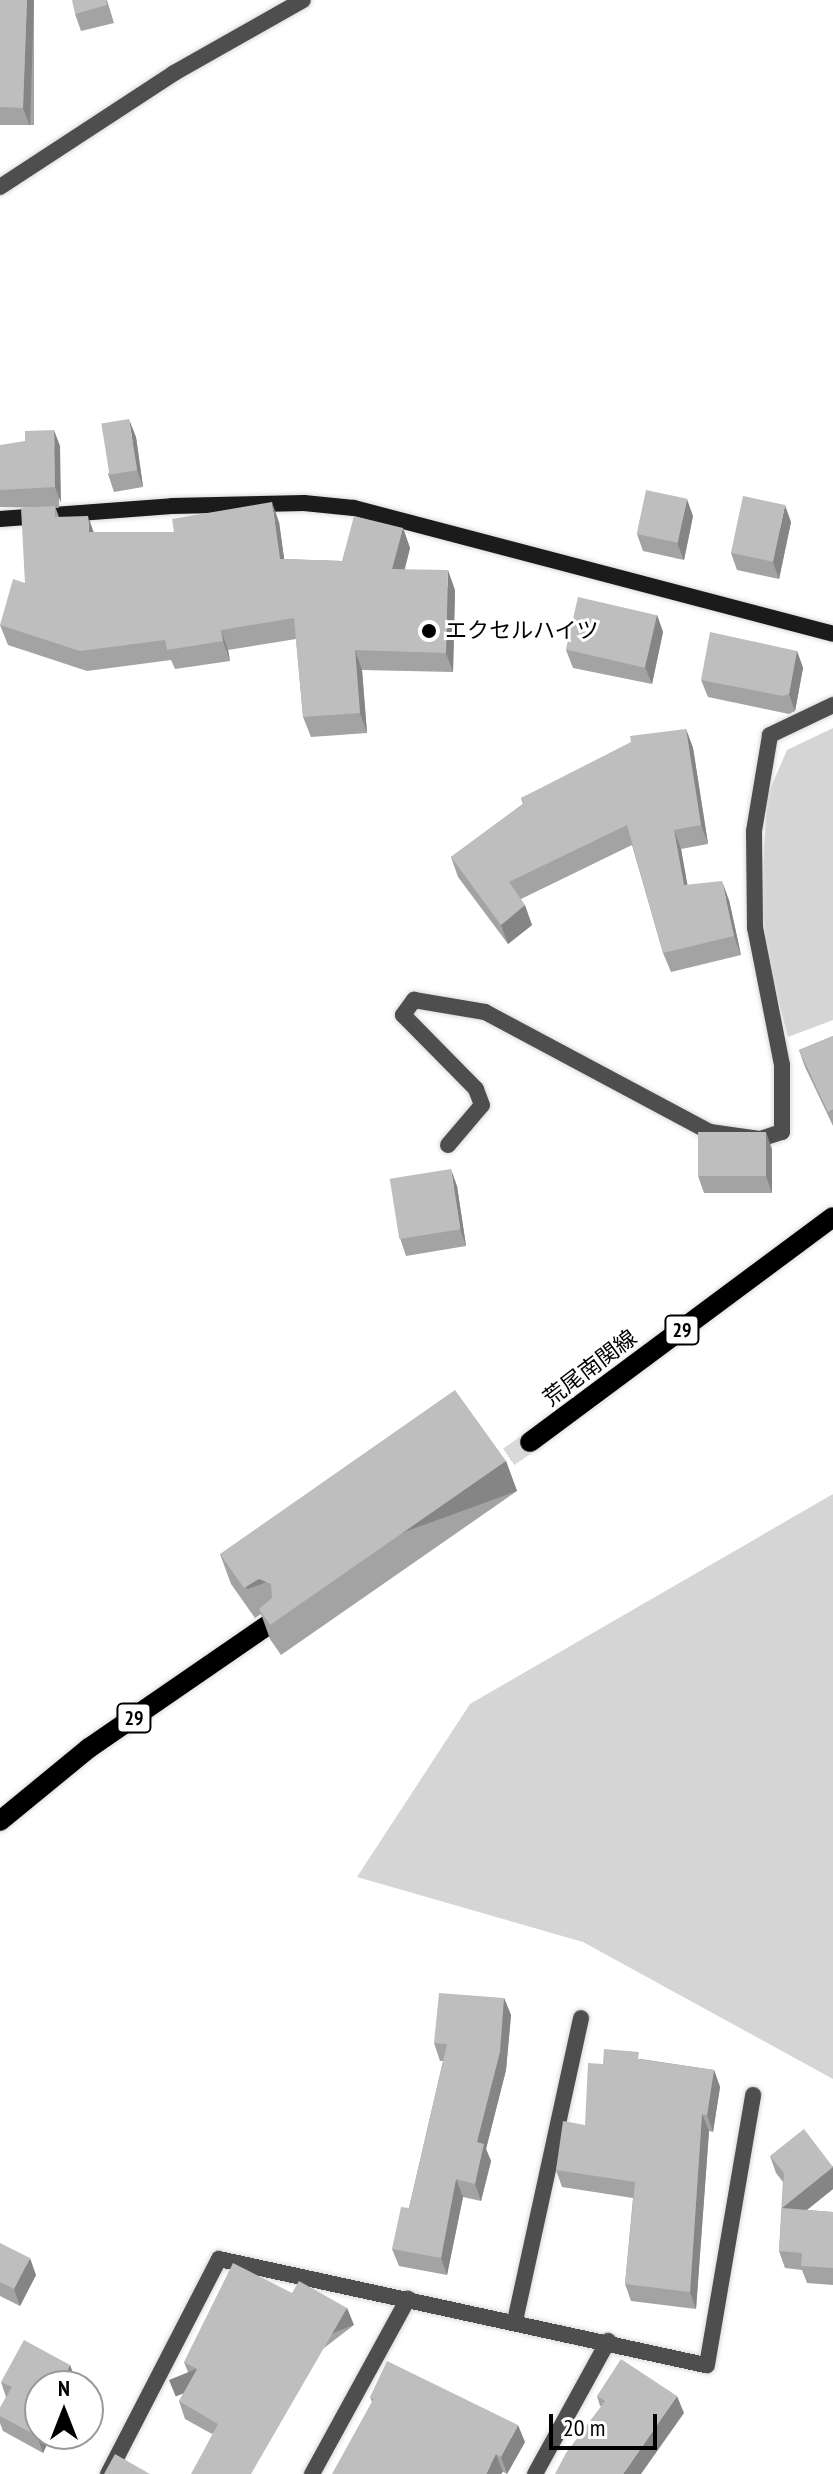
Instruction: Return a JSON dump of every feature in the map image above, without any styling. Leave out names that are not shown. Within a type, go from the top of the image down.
[{"type":"main road","name":"荒尾南関線","points":[[530,1442],[833,1217]]},
{"type":"main road","name":"29","points":[[0,1821],[89,1748],[272,1622]]},
{"type":"street","points":[[0,187],[174,73],[303,0]]},
{"type":"street","points":[[0,519],[172,506],[304,503],[354,508],[833,634]]},
{"type":"street","points":[[448,1145],[482,1105],[476,1089],[403,1015],[414,1000],[485,1012],[710,1132],[760,1139],[782,1132],[782,1065],[755,928],[754,831],[770,735],[833,705]]},
{"type":"street","points":[[515,2321],[581,2018]]},
{"type":"street","points":[[108,2474],[219,2259],[608,2341],[707,2365],[753,2095]]},
{"type":"street","points":[[312,2474],[408,2299]]},
{"type":"street","points":[[535,2474],[608,2341]]},
{"type":"shaded area","points":[[833,728],[833,1020],[788,1037],[769,966],[761,906],[767,796],[787,750]]},
{"type":"shaded area","points":[[833,1494],[833,2079],[583,1942],[357,1877],[470,1704]]},
{"type":"building","points":[[0,0],[27,0],[23,108],[0,107]]},
{"type":"building","points":[[72,0],[106,0],[107,5],[75,14]]},
{"type":"building","points":[[129,419],[137,470],[109,475],[101,423]]},
{"type":"building","points":[[54,430],[55,487],[0,490],[0,445],[25,441],[25,431]]},
{"type":"building","points":[[646,490],[687,499],[678,543],[637,534]]},
{"type":"building","points":[[743,496],[785,505],[773,562],[731,553]]},
{"type":"building","points":[[272,502],[280,559],[342,561],[354,516],[403,528],[392,569],[448,570],[446,653],[355,650],[360,713],[303,717],[294,618],[221,630],[223,641],[167,650],[165,640],[80,651],[0,625],[13,579],[25,583],[21,508],[55,506],[55,517],[88,516],[89,532],[174,532],[172,519]]},
{"type":"building","points":[[578,597],[657,615],[645,668],[566,650]]},
{"type":"building","points":[[710,632],[797,651],[789,694],[783,696],[701,680]]},
{"type":"building","points":[[686,729],[701,825],[674,830],[684,885],[722,881],[734,936],[663,953],[627,825],[509,882],[525,905],[501,925],[451,857],[524,803],[521,798],[631,742],[630,736]]},
{"type":"building","points":[[833,1036],[833,1109],[828,1112],[799,1050]]},
{"type":"building","points":[[698,1132],[766,1132],[766,1176],[698,1176]]},
{"type":"building","points":[[451,1169],[461,1229],[399,1239],[390,1179]]},
{"type":"building","points":[[455,1390],[506,1461],[270,1625],[259,1609],[272,1598],[271,1584],[259,1579],[244,1588],[220,1554]]},
{"type":"building","points":[[439,1993],[504,1998],[500,2052],[477,2142],[484,2144],[475,2184],[456,2179],[441,2258],[392,2249],[401,2207],[409,2208],[447,2044],[434,2043]]},
{"type":"building","points":[[604,2049],[639,2052],[638,2059],[714,2070],[707,2115],[702,2114],[690,2292],[625,2284],[635,2182],[556,2170],[563,2121],[585,2125],[588,2063],[603,2064]]},
{"type":"building","points":[[804,2129],[833,2167],[782,2208],[784,2173],[770,2156]]},
{"type":"building","points":[[782,2208],[833,2212],[833,2268],[801,2266],[802,2253],[779,2251]]},
{"type":"building","points":[[0,2243],[30,2258],[14,2289],[0,2282]]},
{"type":"building","points":[[233,2263],[292,2293],[299,2281],[347,2308],[251,2474],[191,2474],[218,2424],[179,2401],[197,2369],[184,2362]]},
{"type":"building","points":[[24,2340],[70,2365],[68,2370],[24,2370],[24,2429],[0,2416],[0,2408],[12,2387],[1,2382]]},
{"type":"building","points":[[621,2359],[677,2396],[623,2474],[555,2474],[566,2453],[605,2401],[597,2396]]},
{"type":"building","points":[[387,2361],[518,2425],[501,2457],[496,2454],[486,2474],[332,2474],[374,2398],[370,2397]]},
{"type":"building","points":[[115,2454],[150,2474],[104,2474]]},
{"type":"tunnel","points":[[484,1474],[530,1442]]},
{"type":"place","name":"エクセルハイツ","points":[[429,631]]}]
